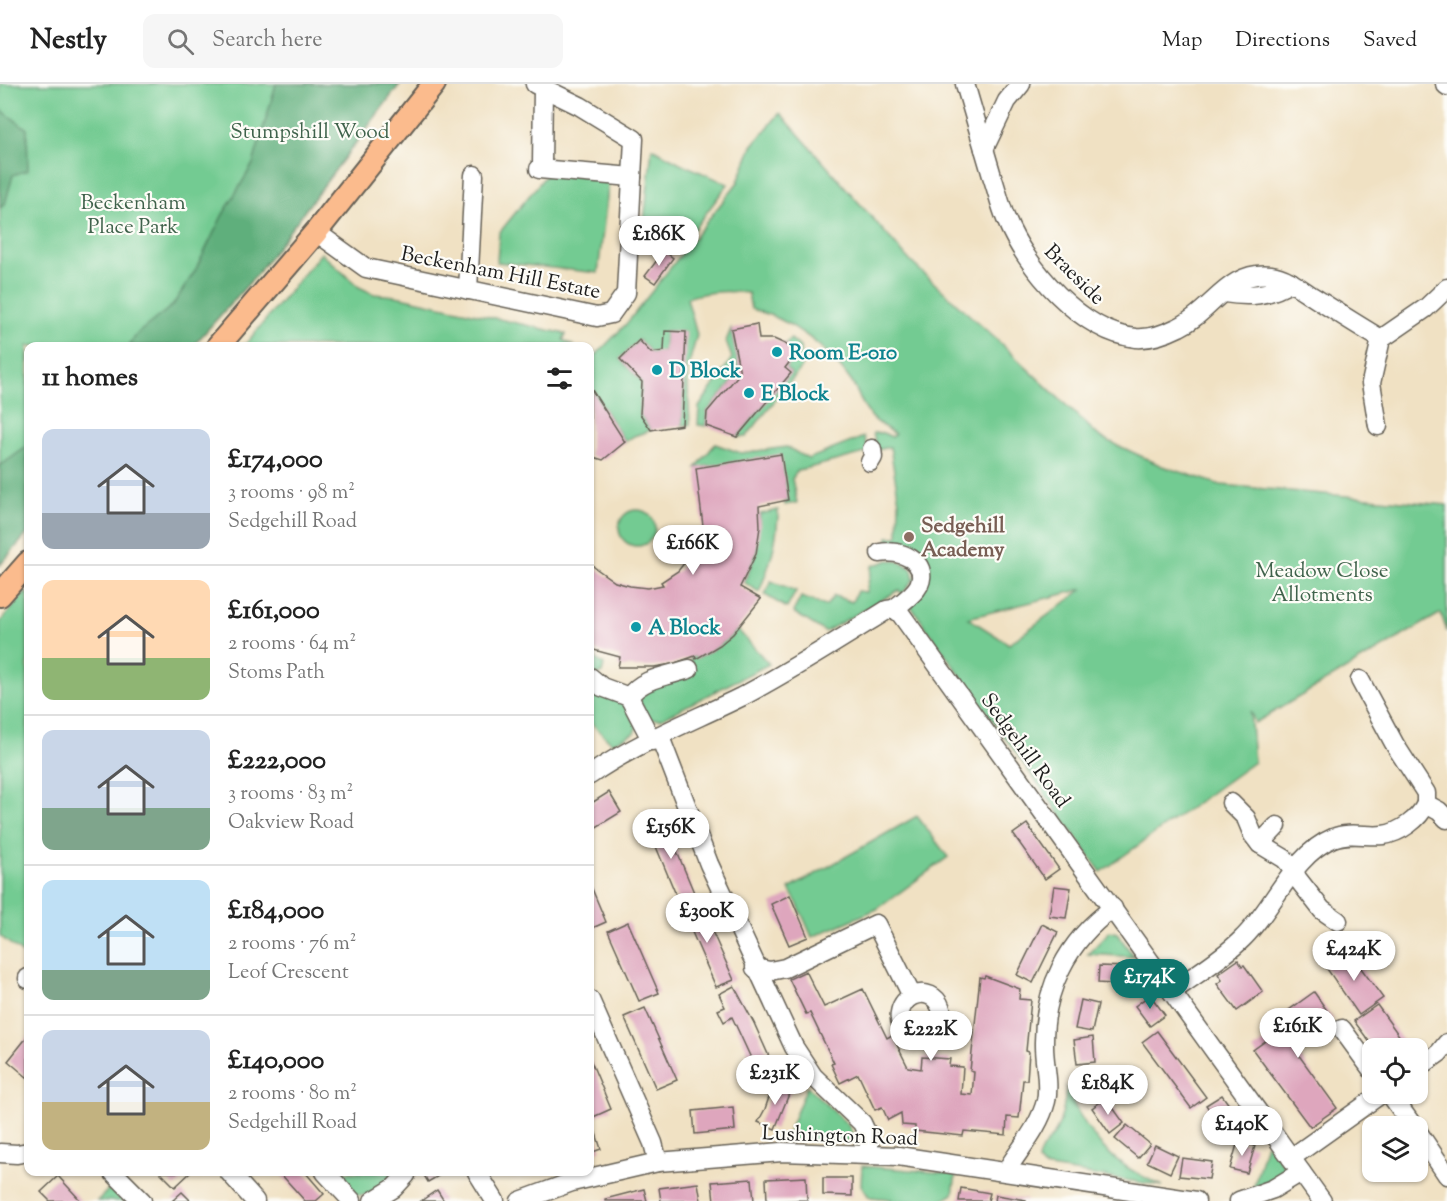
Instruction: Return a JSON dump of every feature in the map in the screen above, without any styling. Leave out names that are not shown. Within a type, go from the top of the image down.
[{"type":"main road","points":[[221,342],[316,232],[434,84]]},
{"type":"main road","points":[[0,595],[24,574]]},
{"type":"street","name":"Braeside","points":[[964,84],[1006,219],[1025,255],[1047,282],[1089,321],[1117,333],[1137,338],[1160,335],[1182,326],[1224,293],[1239,296],[1257,295],[1279,291],[1291,282],[1381,339]]},
{"type":"street","points":[[984,149],[1007,100],[1021,84]]},
{"type":"street","name":"Beckenham Hill Estate","points":[[316,232],[366,268],[597,317],[612,314],[626,293],[634,139],[580,106],[539,86]]},
{"type":"street","points":[[539,86],[540,167],[632,177]]},
{"type":"street","points":[[468,290],[474,176]]},
{"type":"street","points":[[1378,426],[1371,383],[1381,339],[1426,308],[1447,288]]},
{"type":"street","points":[[594,772],[616,757],[761,686],[808,660],[887,610],[894,609],[914,593],[919,585],[921,575],[919,567],[911,557],[899,553],[880,553]]},
{"type":"street","name":"Sedgehill Road","points":[[894,609],[900,613],[1322,1201]]},
{"type":"street","points":[[629,698],[635,688],[642,683],[689,669]]},
{"type":"street","points":[[594,680],[602,687],[629,698],[656,739],[755,968],[794,1047],[813,1076],[862,1123],[869,1138],[869,1154]]},
{"type":"street","points":[[1173,991],[1243,939],[1294,870],[1314,850],[1334,837],[1359,834],[1383,835],[1397,831],[1422,813],[1426,804],[1426,793],[1395,744],[1360,680]]},
{"type":"street","points":[[1231,803],[1246,818],[1253,835],[1260,844],[1284,859],[1322,910],[1338,921]]},
{"type":"street","points":[[1426,804],[1439,811],[1447,819]]},
{"type":"street","points":[[1260,844],[1277,826]]},
{"type":"street","points":[[1008,1172],[1010,1165],[1039,1122],[1046,1100],[1048,1077],[1043,1028],[1049,998],[1061,968],[1079,938],[1113,908]]},
{"type":"street","points":[[755,968],[770,971],[785,968],[876,924],[912,996]]},
{"type":"street","points":[[594,1009],[653,1143],[658,1161]]},
{"type":"street","points":[[1342,1029],[1362,1056]]},
{"type":"street","points":[[1428,1061],[1439,1053],[1447,1043]]},
{"type":"street","points":[[1239,1201],[1272,1189],[1296,1165],[1369,1104]]},
{"type":"street","points":[[1428,1147],[1447,1175]]},
{"type":"street","name":"Lushington Road","points":[[520,1201],[572,1182],[658,1161],[782,1152],[869,1154],[920,1159],[1196,1201]]},
{"type":"street","points":[[0,1153],[24,1153]]},
{"type":"street","points":[[117,1176],[142,1201]]},
{"type":"street","points":[[233,1176],[255,1201]]},
{"type":"street","points":[[329,1176],[351,1201]]},
{"type":"street","points":[[373,1201],[394,1188],[405,1176]]},
{"type":"street","points":[[479,1176],[495,1201]]},
{"type":"green space","name":"Beckenham Place Park","points":[[0,84],[400,84],[257,274],[197,342],[24,342],[24,538],[0,565]]},
{"type":"green space","name":"Stumpshill Wood","points":[[276,84],[400,84],[257,274],[197,342],[131,342],[138,333],[173,305],[195,271],[222,216],[253,164]]},
{"type":"green space","points":[[0,109],[27,129],[28,170],[13,175],[5,204],[0,208]]},
{"type":"green space","name":"Sedgehill Academy","points":[[780,113],[911,262],[1100,437],[1162,466],[1221,485],[1447,505],[1447,632],[1441,613],[1255,723],[1250,711],[1254,762],[1101,872],[910,605],[921,556],[913,549],[888,541],[888,537],[898,537],[899,502],[890,447],[877,450],[873,433],[883,433],[892,437],[895,434],[871,417],[851,381],[820,346],[795,327],[751,309],[748,293],[724,291],[702,294],[687,298],[697,335],[687,371],[690,425],[682,425],[685,332],[665,331],[664,351],[651,353],[639,340],[620,359],[642,382],[640,414],[651,430],[625,442],[594,393],[594,357],[627,323],[738,182],[752,146]],"holes":[[[1083,589],[1009,644],[968,618]]]},
{"type":"green space","points":[[652,148],[728,184],[676,253],[645,240],[643,231]]},
{"type":"green space","points":[[550,170],[609,180],[598,273],[497,262],[499,233]]},
{"type":"green space","points":[[321,253],[359,287],[374,294],[396,296],[566,334],[563,340],[567,342],[247,342]]},
{"type":"green space","points":[[731,329],[740,373],[707,412],[706,426],[698,425],[699,407],[732,358],[726,341]]},
{"type":"green space","points":[[791,339],[800,347],[802,367],[746,437],[737,437],[791,373],[785,368],[795,355],[792,349],[785,344]]},
{"type":"green space","points":[[864,437],[869,452],[797,471],[792,479],[797,503],[785,505],[784,501],[788,500],[780,455],[696,468],[715,444],[741,453],[787,447],[808,459]]},
{"type":"green space","points":[[24,449],[24,538],[0,565],[0,466]]},
{"type":"green space","points":[[637,510],[649,516],[655,528],[649,540],[637,546],[625,540],[619,528],[625,516]]},
{"type":"green space","points":[[778,510],[773,552],[759,592],[744,582],[756,554],[760,514]]},
{"type":"green space","points":[[889,560],[901,562],[912,569],[914,579],[902,594],[899,590],[825,632],[793,612],[801,597],[826,606],[834,596],[852,602],[857,591],[866,592],[872,566]]},
{"type":"green space","points":[[771,581],[796,591],[787,608],[765,595]]},
{"type":"green space","points":[[24,594],[24,955],[0,936],[0,622]]},
{"type":"green space","points":[[738,630],[769,664],[661,719],[649,719],[640,702],[642,691],[694,673],[690,658],[695,656],[697,658],[720,645]]},
{"type":"green space","points":[[594,657],[604,665],[602,673],[595,676]]},
{"type":"green space","points":[[594,686],[622,701],[637,726],[634,733],[612,743],[594,726]]},
{"type":"green space","points":[[917,816],[948,857],[877,909],[812,937],[789,889]]},
{"type":"green space","points":[[1110,931],[1117,933],[1134,957],[1088,954]]},
{"type":"green space","points":[[807,1086],[848,1125],[852,1132],[849,1140],[844,1142],[785,1140]]},
{"type":"green space","points":[[1066,1088],[1084,1122],[1104,1148],[1129,1169],[1163,1186],[1043,1167],[1038,1161],[1039,1157],[1058,1126]]},
{"type":"green space","points":[[1266,1143],[1285,1167],[1283,1175],[1253,1189]]},
{"type":"green space","points":[[862,1166],[956,1174],[953,1194],[942,1201],[891,1201],[891,1199],[869,1197],[861,1185]]},
{"type":"green space","points":[[338,1176],[396,1176],[368,1195],[355,1195]]},
{"type":"green space","points":[[114,1184],[131,1201],[97,1201]]},
{"type":"building","points":[[664,251],[673,258],[655,283],[645,276]]},
{"type":"building","name":"E Block","points":[[757,324],[759,339],[774,339],[792,349],[795,355],[785,368],[791,373],[737,437],[706,426],[707,412],[740,373],[731,329]]},
{"type":"building","name":"D Block","points":[[665,331],[686,332],[682,425],[651,430],[640,414],[642,382],[620,359],[639,340],[651,353],[664,351]]},
{"type":"building","points":[[594,393],[625,442],[603,460],[594,457]]},
{"type":"building","points":[[781,454],[788,500],[759,506],[760,527],[756,554],[740,587],[761,599],[733,634],[720,645],[696,659],[695,656],[654,667],[618,667],[620,657],[594,650],[594,567],[615,582],[648,588],[663,585],[661,582],[678,571],[689,557],[693,560],[700,544],[703,526],[696,468]]},
{"type":"building","points":[[609,792],[621,812],[594,829],[594,801]]},
{"type":"building","points":[[663,818],[695,895],[679,902],[647,825]]},
{"type":"building","points":[[1027,824],[1059,869],[1045,879],[1013,834]]},
{"type":"building","points":[[1054,886],[1071,888],[1066,918],[1049,916]]},
{"type":"building","points":[[594,894],[606,922],[594,927]]},
{"type":"building","points":[[790,895],[808,937],[789,945],[771,904]]},
{"type":"building","points":[[698,900],[734,980],[716,987],[681,907]]},
{"type":"building","points":[[628,922],[659,993],[639,1001],[608,931]]},
{"type":"building","points":[[1042,924],[1058,932],[1033,983],[1017,975]]},
{"type":"building","points":[[1347,949],[1383,998],[1359,1015],[1325,966]]},
{"type":"building","points":[[1238,960],[1263,992],[1237,1011],[1217,984],[1222,980],[1218,974]]},
{"type":"building","points":[[1099,966],[1127,967],[1125,985],[1098,983]]},
{"type":"building","points":[[806,971],[824,1007],[863,989],[887,1038],[892,1035],[908,1067],[921,1069],[922,1057],[950,1059],[949,1066],[963,1067],[961,1094],[972,1095],[974,1072],[970,1071],[980,977],[985,976],[1020,989],[1019,999],[1031,1000],[1026,1051],[1029,1052],[1027,1080],[1023,1080],[1019,1118],[1007,1117],[1006,1135],[964,1131],[963,1136],[915,1131],[915,1126],[902,1125],[901,1113],[888,1120],[882,1107],[875,1110],[858,1074],[840,1083],[831,1064],[834,1063],[810,1013],[806,1014],[789,979]]},
{"type":"building","points":[[734,986],[771,1061],[756,1069],[732,1017],[724,1022],[718,1010],[725,1007],[719,994]]},
{"type":"building","points":[[1314,992],[1333,1019],[1296,1046],[1298,1048],[1295,1050],[1337,1108],[1310,1127],[1253,1050],[1282,1029],[1275,1020]]},
{"type":"building","points":[[1150,995],[1165,1015],[1150,1026],[1135,1006]]},
{"type":"building","points":[[1081,1000],[1098,1004],[1092,1032],[1075,1029]]},
{"type":"building","points":[[1377,1005],[1401,1038],[1367,1038],[1354,1021]]},
{"type":"building","points":[[645,1008],[677,1080],[656,1089],[624,1017]]},
{"type":"building","points":[[1157,1031],[1206,1097],[1191,1108],[1142,1042]]},
{"type":"building","points":[[1093,1037],[1095,1062],[1077,1064],[1074,1040]]},
{"type":"building","points":[[24,1041],[24,1075],[8,1061]]},
{"type":"building","points":[[1096,1068],[1105,1096],[1088,1101],[1078,1073]]},
{"type":"building","points":[[594,1069],[611,1109],[594,1117]]},
{"type":"building","points":[[774,1083],[791,1089],[775,1129],[758,1122]]},
{"type":"building","points":[[1222,1095],[1237,1116],[1221,1126],[1206,1105]]},
{"type":"building","points":[[1106,1098],[1124,1123],[1110,1134],[1092,1108]]},
{"type":"building","points":[[733,1107],[735,1130],[695,1134],[693,1111]]},
{"type":"building","points":[[1127,1125],[1150,1144],[1138,1158],[1115,1139]]},
{"type":"building","points":[[594,1127],[601,1149],[594,1152]]},
{"type":"building","points":[[1238,1141],[1255,1146],[1247,1173],[1230,1169]]},
{"type":"building","points":[[1155,1145],[1178,1156],[1170,1173],[1147,1162]]},
{"type":"building","points":[[1182,1158],[1212,1162],[1209,1179],[1179,1176]]},
{"type":"building","points":[[58,1176],[81,1201],[50,1201],[41,1192]]},
{"type":"building","points":[[164,1176],[187,1176],[175,1187]]},
{"type":"building","points":[[283,1176],[308,1176],[324,1194],[316,1201],[305,1201]]},
{"type":"building","points":[[424,1176],[438,1176],[428,1182]]},
{"type":"building","points":[[806,1177],[807,1200],[767,1201],[766,1179]]},
{"type":"building","points":[[823,1178],[852,1178],[852,1196],[823,1195]]},
{"type":"building","points":[[752,1179],[754,1201],[714,1201],[712,1182]]},
{"type":"building","points":[[698,1183],[701,1201],[661,1201],[659,1188]]},
{"type":"building","points":[[961,1188],[990,1193],[988,1201],[959,1201]]},
{"type":"building","points":[[644,1189],[647,1201],[605,1201],[605,1199]]},
{"type":"building","points":[[437,1190],[444,1201],[421,1201]]},
{"type":"building","points":[[182,1192],[191,1201],[172,1201]]},
{"type":"building","points":[[996,1195],[1026,1200],[1026,1201],[995,1201]]},
{"type":"place","name":"Room E-010","points":[[777,352]]},
{"type":"place","name":"D Block","points":[[657,370]]},
{"type":"place","name":"E Block","points":[[749,393]]},
{"type":"place","name":"Sedgehill Academy","points":[[909,537]]},
{"type":"place","name":"A Block","points":[[636,627]]},
{"type":"park label","name":"Meadow Close Allotments","points":[[1322,582]]}]
